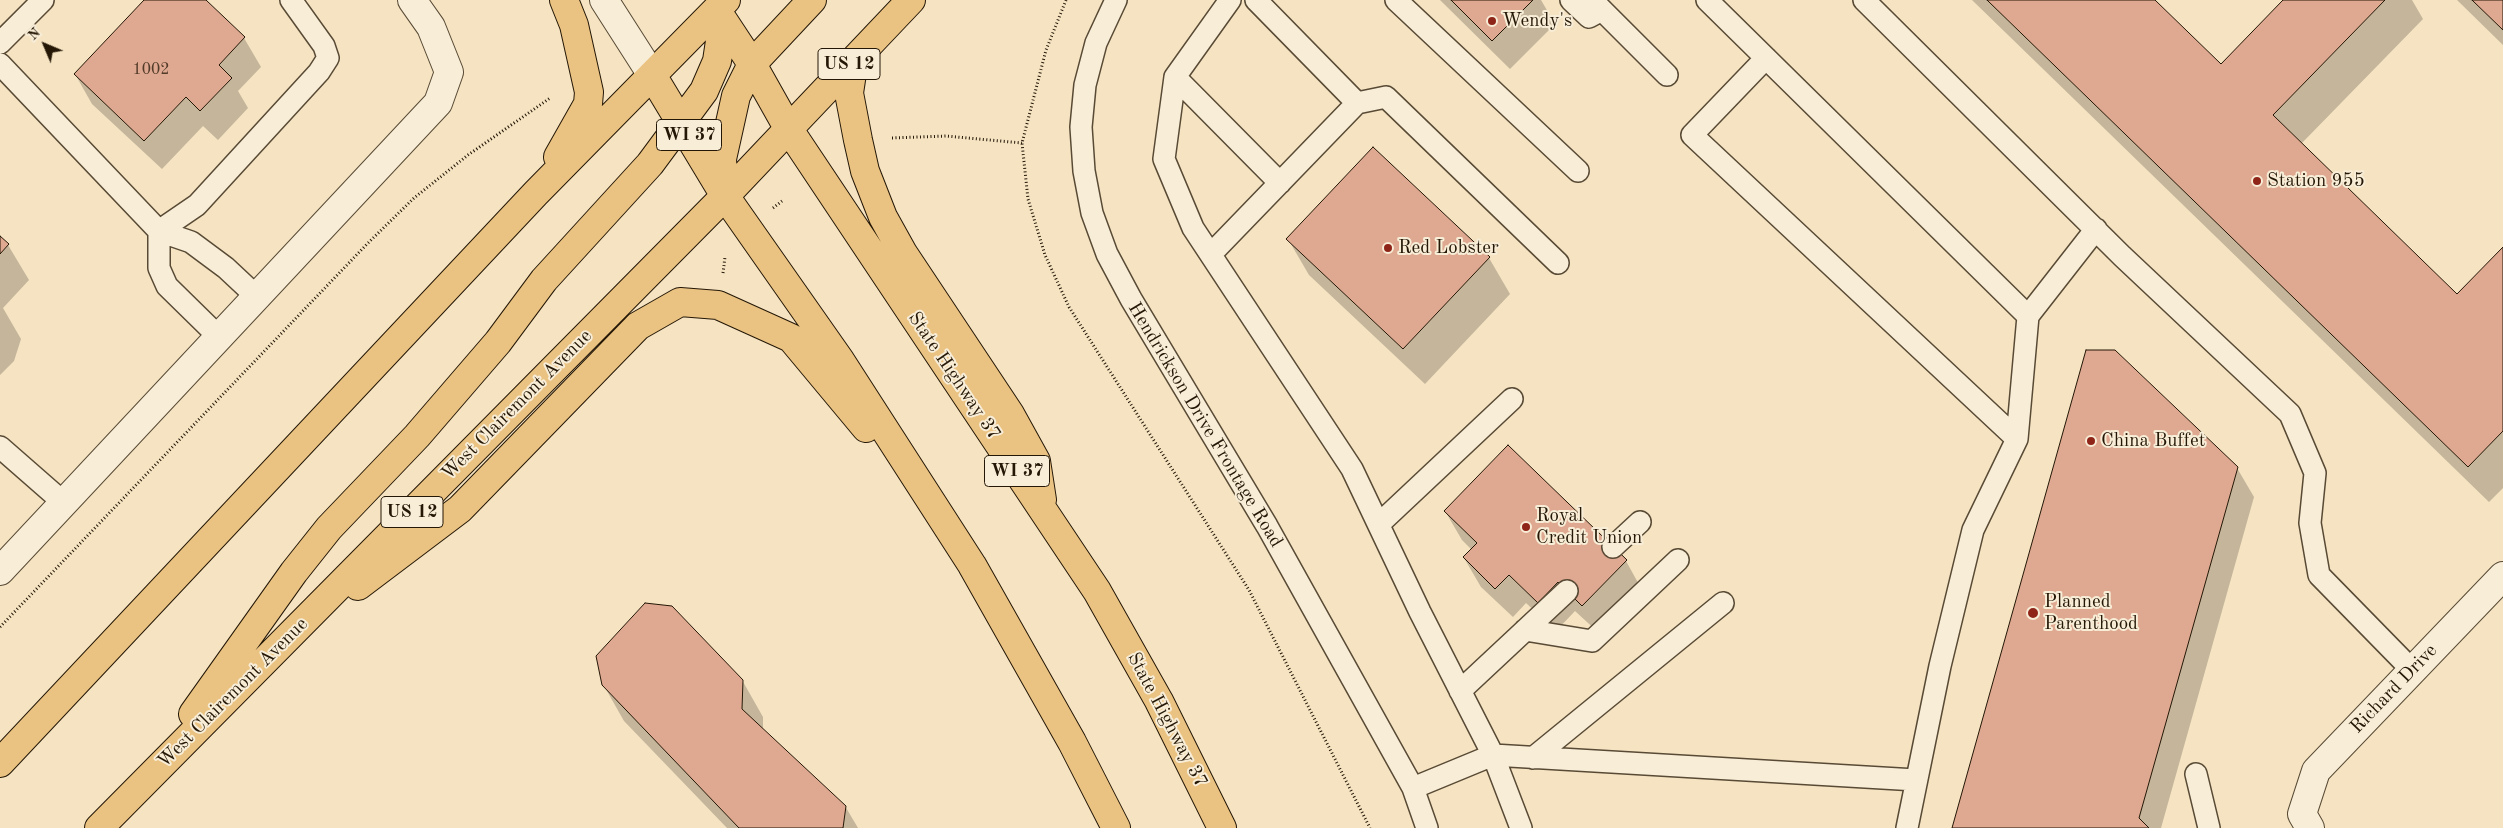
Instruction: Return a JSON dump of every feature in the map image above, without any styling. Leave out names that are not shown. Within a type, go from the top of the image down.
[{"type":"main road","points":[[536,194],[588,104],[589,92],[584,64],[574,25],[564,0]]},
{"type":"main road","points":[[725,196],[722,159],[736,96],[752,64],[812,0]]},
{"type":"main road","name":"West Clairemont Avenue","points":[[99,828],[725,196],[911,0]]},
{"type":"main road","points":[[0,763],[536,194],[652,76],[717,3]]},
{"type":"main road","points":[[146,781],[294,572],[329,528],[417,436],[498,342],[544,280],[650,164],[704,91],[716,61],[720,41],[717,3]]},
{"type":"main road","name":"State Highway 37","points":[[717,3],[788,128],[1097,591],[1150,684],[1222,828]]},
{"type":"main road","points":[[854,60],[849,93],[865,171],[883,218],[902,253],[1010,414],[1036,461],[1044,512]]},
{"type":"main road","name":"WI 37","points":[[652,76],[725,196],[840,360],[972,565],[1072,742],[1116,828]]},
{"type":"main road","points":[[283,643],[460,509],[638,326],[680,302],[718,305],[791,338],[938,514]]},
{"type":"street","points":[[0,571],[438,103],[448,72],[431,27],[412,0]]},
{"type":"street","points":[[604,0],[652,76]]},
{"type":"street","name":"Richard Drive","points":[[2306,821],[2316,771],[2503,576]]},
{"type":"lane","points":[[0,43],[43,0]]},
{"type":"lane","points":[[159,232],[197,205],[318,72],[328,58],[324,46],[291,0]]},
{"type":"lane","name":"Hendrickson Drive Frontage Road","points":[[1116,0],[1096,43],[1085,85],[1081,127],[1084,171],[1092,213],[1107,254],[1131,299],[1266,526],[1413,788],[1427,828]]},
{"type":"lane","points":[[1230,0],[1175,78],[1164,159],[1193,228],[1352,469],[1493,755],[1520,828]]},
{"type":"lane","points":[[1256,0],[1357,103]]},
{"type":"lane","points":[[1396,0],[1578,171]]},
{"type":"lane","points":[[1571,0],[1589,18],[1597,5],[1668,75]]},
{"type":"lane","points":[[1707,0],[2028,316]]},
{"type":"lane","points":[[1864,0],[2096,228],[2290,414],[2316,473],[2310,523],[2319,575],[2412,670]]},
{"type":"lane","points":[[1766,58],[1692,135],[2017,439]]},
{"type":"lane","points":[[0,64],[159,232],[192,242],[226,268],[256,297]]},
{"type":"lane","points":[[1175,78],[1280,182]]},
{"type":"lane","points":[[1211,254],[1357,103],[1386,98],[1558,263]]},
{"type":"lane","points":[[1907,828],[1940,666],[1974,530],[2017,439],[2028,316],[2096,228]]},
{"type":"lane","points":[[159,232],[159,268],[167,286],[219,337]]},
{"type":"lane","points":[[1379,524],[1512,399]]},
{"type":"lane","points":[[0,447],[64,503]]},
{"type":"lane","points":[[1613,547],[1640,522]]},
{"type":"lane","points":[[1525,630],[1592,641],[1678,560]]},
{"type":"lane","points":[[1460,691],[1566,591]]},
{"type":"lane","points":[[1533,758],[1723,603]]},
{"type":"lane","points":[[1413,788],[1493,755],[1916,780]]},
{"type":"lane","points":[[2196,774],[2209,828]]},
{"type":"path","points":[[1066,0],[1046,50],[1022,143],[1028,199],[1045,255],[1069,307],[1249,590],[1370,828]]},
{"type":"path","points":[[0,627],[414,198],[468,155],[546,102],[584,64]]},
{"type":"path","points":[[882,138],[946,136],[1022,143]]},
{"type":"path","points":[[722,276],[726,247]]},
{"type":"building","points":[[144,0],[206,0],[245,37],[219,65],[232,78],[200,111],[186,97],[144,141],[74,74]]},
{"type":"building","name":"Wendy's","points":[[1451,0],[1533,0],[1492,41]]},
{"type":"building","name":"Station 955","points":[[1987,0],[2155,0],[2221,64],[2283,0],[2385,0],[2273,115],[2457,294],[2503,247],[2503,431],[2468,467]]},
{"type":"building","points":[[2472,0],[2503,0],[2503,30]]},
{"type":"building","name":"Red Lobster","points":[[1373,147],[1490,257],[1403,349],[1286,239]]},
{"type":"building","points":[[0,236],[9,244],[0,254]]},
{"type":"building","points":[[2086,350],[2115,350],[2238,467],[2139,818],[2149,828],[1952,828]]},
{"type":"building","name":"Royal Credit Union","points":[[1508,445],[1627,560],[1582,606],[1558,582],[1538,603],[1509,575],[1495,589],[1463,557],[1477,543],[1444,511]]},
{"type":"building","points":[[645,603],[672,606],[743,680],[742,709],[846,806],[843,828],[739,828],[602,685],[596,656]]},
{"type":"place","name":"Wendy's","points":[[1492,21]]},
{"type":"place","name":"Station 955","points":[[2257,181]]},
{"type":"place","name":"Red Lobster","points":[[1388,248]]},
{"type":"place","name":"China Buffet","points":[[2091,441]]},
{"type":"place","name":"Royal Credit Union","points":[[1526,527]]},
{"type":"place","name":"Planned Parenthood","points":[[2033,613]]}]
